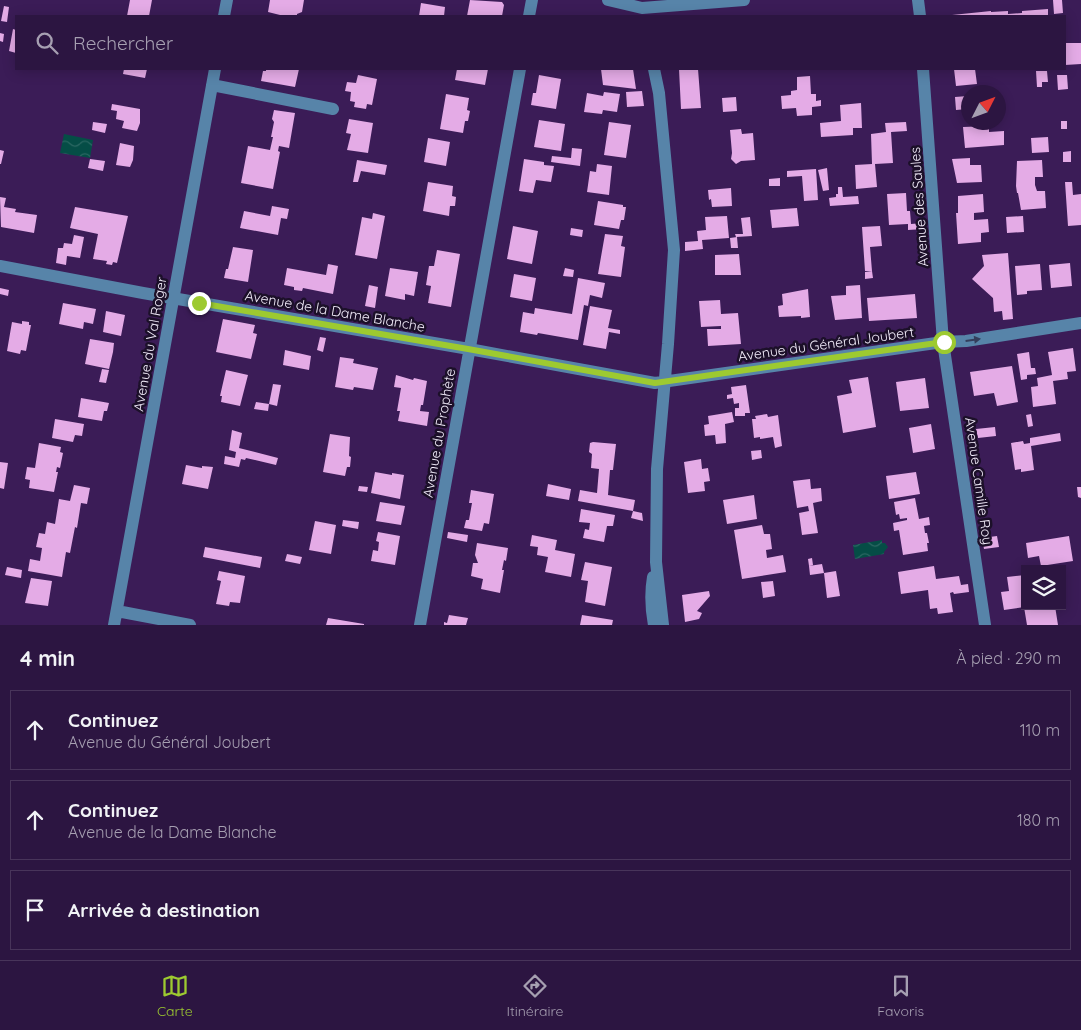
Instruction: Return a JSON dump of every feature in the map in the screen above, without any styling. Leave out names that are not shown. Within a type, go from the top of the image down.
[{"type":"street","points":[[224,15],[226,0]]},
{"type":"street","points":[[529,15],[532,0]]},
{"type":"street","points":[[608,0],[642,8],[744,0]]},
{"type":"street","points":[[918,0],[920,15]]},
{"type":"street","name":"Avenue du Val Roger","points":[[114,625],[215,70]]},
{"type":"street","name":"Avenue du Prophète","points":[[420,625],[468,349],[520,70]]},
{"type":"street","points":[[654,70],[659,93],[674,250],[657,469],[656,562],[663,625]]},
{"type":"street","name":"Avenue des Saules","points":[[923,70],[944,342]]},
{"type":"street","points":[[212,85],[333,109]]},
{"type":"street","name":"Avenue de la Dame Blanche","points":[[0,266],[655,383],[665,380]]},
{"type":"street","name":"Avenue du Général Joubert","points":[[665,380],[944,342],[966,341],[1081,323]]},
{"type":"street","name":"Avenue Camille Roy","points":[[944,342],[986,625]]},
{"type":"street","points":[[654,625],[651,609],[651,589],[656,562]]},
{"type":"street","points":[[117,611],[190,625]]},
{"type":"water","points":[[64,134],[93,140],[90,158],[60,153]]},
{"type":"water","points":[[882,540],[882,543],[885,543],[888,547],[884,554],[855,559],[853,545]]},
{"type":"building","points":[[130,0],[152,0],[149,15],[127,15]]},
{"type":"building","points":[[270,0],[304,0],[302,12],[297,15],[280,15],[268,12]]},
{"type":"building","points":[[470,0],[502,2],[504,5],[502,15],[467,15]]},
{"type":"building","points":[[1053,0],[1062,0],[1063,13],[1054,14]]},
{"type":"building","points":[[421,3],[445,7],[444,15],[419,15]]},
{"type":"building","points":[[4,6],[9,7],[7,22],[1,21]]},
{"type":"building","points":[[1048,9],[1048,15],[952,15],[991,11],[1008,11],[1008,14],[1022,13],[1022,11]]},
{"type":"building","points":[[13,29],[15,30],[15,53],[9,51]]},
{"type":"building","points":[[0,33],[4,34],[3,42],[0,41]]},
{"type":"building","points":[[1066,43],[1081,43],[1081,64],[1066,65]]},
{"type":"building","points":[[124,70],[147,70],[145,78],[123,74]]},
{"type":"building","points":[[299,70],[295,87],[261,81],[263,71]]},
{"type":"building","points":[[457,70],[488,70],[485,85],[455,80]]},
{"type":"building","points":[[601,70],[633,70],[636,89],[603,85]]},
{"type":"building","points":[[679,70],[698,70],[701,108],[681,109]]},
{"type":"building","points":[[954,70],[975,70],[977,84],[956,86]]},
{"type":"building","points":[[1036,71],[1047,71],[1048,82],[1042,82],[1042,87],[1037,87]]},
{"type":"building","points":[[358,75],[377,79],[372,105],[367,104],[366,109],[354,107],[355,102],[350,101],[351,92],[345,91],[347,82],[356,83]]},
{"type":"building","points":[[539,75],[561,79],[556,109],[531,105],[533,93],[536,93]]},
{"type":"building","points":[[1057,75],[1067,75],[1068,89],[1058,90]]},
{"type":"building","points":[[810,76],[811,94],[816,94],[816,101],[821,100],[821,106],[812,107],[812,115],[797,116],[796,108],[782,109],[781,96],[791,95],[791,91],[797,90],[797,77]]},
{"type":"building","points":[[642,91],[644,106],[627,107],[626,92]]},
{"type":"building","points":[[604,92],[620,94],[617,112],[603,110],[602,114],[584,112],[587,93],[603,96]]},
{"type":"building","points":[[446,94],[469,98],[467,110],[470,111],[468,121],[465,121],[463,133],[440,129]]},
{"type":"building","points":[[736,97],[737,111],[723,112],[722,98]]},
{"type":"building","points":[[955,97],[961,97],[961,110],[956,110]]},
{"type":"building","points":[[861,103],[862,128],[853,128],[853,135],[821,137],[820,123],[841,121],[840,105]]},
{"type":"building","points":[[112,104],[140,109],[140,123],[137,131],[122,128],[124,121],[116,119],[117,111],[111,110]]},
{"type":"building","points":[[274,110],[295,113],[289,148],[279,146],[278,151],[280,152],[273,189],[241,183],[248,146],[270,150],[273,137],[271,137]]},
{"type":"building","points":[[349,119],[373,123],[368,153],[347,150],[351,134],[346,133]]},
{"type":"building","points":[[539,120],[565,124],[561,151],[534,147]]},
{"type":"building","points":[[1061,121],[1067,121],[1067,129],[1061,129]]},
{"type":"building","points":[[93,122],[107,124],[105,133],[92,130]]},
{"type":"building","points":[[609,122],[631,125],[626,158],[604,155]]},
{"type":"building","points":[[906,122],[907,131],[891,132],[893,163],[875,164],[877,187],[856,189],[855,165],[872,164],[871,134],[886,132],[885,123]]},
{"type":"building","points":[[741,129],[742,134],[753,133],[755,160],[741,161],[736,164],[731,159],[730,130]]},
{"type":"building","points":[[963,130],[1004,131],[1004,145],[965,148]]},
{"type":"building","points":[[1048,137],[1049,152],[1032,153],[1031,138]]},
{"type":"building","points":[[428,138],[450,142],[446,166],[424,162]]},
{"type":"building","points":[[120,143],[134,146],[133,160],[130,167],[116,165]]},
{"type":"building","points":[[572,148],[582,149],[580,166],[551,162],[552,156],[571,158]]},
{"type":"building","points":[[0,150],[4,151],[1,164],[0,164]]},
{"type":"building","points":[[1071,151],[1071,162],[1063,162],[1063,152]]},
{"type":"building","points":[[970,158],[970,165],[981,165],[982,182],[957,183],[952,159]]},
{"type":"building","points":[[90,159],[105,161],[103,171],[88,168]]},
{"type":"building","points":[[524,159],[544,162],[544,165],[554,166],[551,182],[536,180],[533,193],[519,191]]},
{"type":"building","points":[[357,160],[387,165],[385,175],[361,171],[358,182],[353,182]]},
{"type":"building","points":[[1042,160],[1043,177],[1035,177],[1035,185],[1037,191],[1045,191],[1046,208],[1021,210],[1016,186],[1017,161]]},
{"type":"building","points":[[597,164],[612,166],[609,195],[587,192],[590,171],[596,172]]},
{"type":"building","points":[[827,168],[829,190],[823,191],[818,170]]},
{"type":"building","points":[[816,169],[818,200],[804,201],[802,176],[787,177],[787,171]]},
{"type":"building","points":[[780,178],[780,186],[769,186],[769,179]]},
{"type":"building","points":[[428,182],[453,186],[452,196],[456,197],[455,206],[450,206],[449,216],[423,211]]},
{"type":"building","points":[[1065,182],[1072,182],[1073,195],[1081,194],[1081,225],[1068,226]]},
{"type":"building","points":[[838,187],[842,187],[843,197],[858,196],[859,204],[830,206],[829,198],[836,197]]},
{"type":"building","points":[[731,188],[732,206],[712,207],[708,190]]},
{"type":"building","points":[[906,193],[907,211],[910,211],[911,224],[923,223],[924,229],[908,230],[908,224],[889,225],[887,194]]},
{"type":"building","points":[[983,194],[984,212],[974,213],[974,220],[988,219],[989,232],[981,233],[981,242],[958,244],[956,213],[958,213],[958,196]]},
{"type":"building","points":[[0,197],[6,198],[4,207],[16,209],[15,212],[37,215],[34,233],[1,227]]},
{"type":"building","points":[[598,201],[626,207],[624,220],[621,220],[619,229],[594,225]]},
{"type":"building","points":[[272,206],[289,209],[287,219],[281,218],[278,235],[240,228],[244,211],[270,216]]},
{"type":"building","points":[[75,207],[128,216],[117,263],[113,262],[112,265],[106,264],[107,261],[93,259],[98,234],[70,228]]},
{"type":"building","points":[[797,208],[799,226],[772,228],[770,210]]},
{"type":"building","points":[[373,213],[385,216],[377,259],[355,255],[362,217],[372,219]]},
{"type":"building","points":[[727,216],[729,238],[702,240],[703,249],[685,251],[685,242],[698,241],[697,231],[706,230],[705,217]]},
{"type":"building","points":[[1023,216],[1024,232],[1007,233],[1006,217]]},
{"type":"building","points":[[750,217],[752,236],[736,237],[735,234],[743,234],[741,218]]},
{"type":"building","points":[[513,226],[538,231],[532,264],[507,259]]},
{"type":"building","points":[[880,226],[882,246],[870,247],[872,271],[865,271],[862,227]]},
{"type":"building","points":[[571,228],[583,230],[582,237],[570,235]]},
{"type":"building","points":[[605,234],[623,236],[621,246],[625,247],[621,277],[598,274]]},
{"type":"building","points":[[74,235],[84,237],[80,258],[67,256],[66,265],[56,263],[58,248],[63,248],[64,243],[72,244]]},
{"type":"building","points":[[737,237],[738,248],[731,248],[730,238]]},
{"type":"building","points":[[233,247],[253,250],[248,282],[224,278]]},
{"type":"building","points":[[437,250],[460,254],[451,307],[428,303],[431,286],[426,285],[429,266],[434,266]]},
{"type":"building","points":[[1008,253],[1013,319],[1003,320],[1002,311],[994,312],[993,298],[972,279],[984,266],[982,255]]},
{"type":"building","points":[[739,254],[741,275],[715,275],[715,255]]},
{"type":"building","points":[[1070,263],[1072,286],[1051,288],[1049,265]]},
{"type":"building","points":[[328,264],[338,266],[333,294],[303,288],[302,291],[294,290],[294,287],[284,285],[287,268],[326,275]]},
{"type":"building","points":[[1040,264],[1042,290],[1027,291],[1027,294],[1017,295],[1015,266]]},
{"type":"building","points":[[390,268],[418,272],[414,296],[405,294],[405,300],[385,296]]},
{"type":"building","points":[[565,268],[574,270],[573,277],[563,276]]},
{"type":"building","points":[[872,271],[873,278],[865,279],[865,272]]},
{"type":"building","points":[[514,274],[536,278],[532,301],[510,297]]},
{"type":"building","points":[[578,278],[605,283],[602,298],[590,295],[588,306],[584,305],[578,340],[520,332],[523,312],[534,314],[535,308],[572,314]]},
{"type":"building","points":[[369,285],[378,287],[375,308],[365,306]]},
{"type":"building","points":[[860,285],[862,318],[835,320],[831,296],[846,295],[846,286]]},
{"type":"building","points":[[0,288],[9,290],[8,296],[0,294]]},
{"type":"building","points":[[808,289],[810,317],[779,317],[778,306],[783,305],[782,294]]},
{"type":"building","points":[[915,294],[917,318],[869,321],[867,298]]},
{"type":"building","points":[[720,300],[721,314],[738,313],[741,344],[708,346],[707,329],[721,329],[721,326],[701,327],[699,301]]},
{"type":"building","points":[[63,303],[96,309],[93,324],[84,322],[83,329],[59,324]]},
{"type":"building","points":[[590,306],[612,310],[608,328],[620,330],[620,334],[609,332],[606,349],[583,345]]},
{"type":"building","points":[[106,311],[125,315],[121,336],[103,332]]},
{"type":"building","points":[[223,319],[255,325],[253,333],[257,334],[251,359],[216,352]]},
{"type":"building","points":[[22,321],[29,322],[29,325],[31,325],[26,351],[21,350],[20,354],[7,351],[12,322],[22,324]]},
{"type":"building","points":[[320,337],[326,338],[323,352],[317,350]]},
{"type":"building","points":[[90,339],[114,343],[109,369],[85,364]]},
{"type":"building","points":[[1073,348],[1076,371],[1067,372],[1068,379],[1053,381],[1056,404],[1033,407],[1031,387],[1038,386],[1037,378],[1052,375],[1048,352]]},
{"type":"building","points":[[285,350],[311,356],[309,370],[283,365]]},
{"type":"building","points":[[1029,352],[1031,368],[1035,368],[1036,374],[1027,375],[1027,379],[1021,380],[1017,354]]},
{"type":"building","points":[[340,357],[354,359],[353,363],[378,368],[373,390],[354,387],[353,390],[335,387]]},
{"type":"building","points":[[1012,366],[1018,402],[997,406],[994,393],[974,396],[970,372]]},
{"type":"building","points":[[102,369],[109,370],[106,383],[99,382]]},
{"type":"building","points":[[226,370],[248,375],[240,406],[221,402],[222,396],[220,396]]},
{"type":"building","points":[[396,375],[413,380],[414,378],[427,381],[423,405],[421,405],[420,411],[429,412],[427,426],[398,421],[400,411],[397,411],[401,388],[394,387]]},
{"type":"building","points":[[868,377],[876,427],[843,433],[837,396],[852,393],[849,380]]},
{"type":"building","points":[[925,378],[929,408],[900,411],[896,382]]},
{"type":"building","points":[[273,384],[281,385],[277,406],[269,404]]},
{"type":"building","points":[[746,385],[750,413],[745,413],[745,416],[735,416],[735,408],[739,408],[739,403],[734,404],[733,398],[727,399],[727,395],[732,394],[731,387]]},
{"type":"building","points":[[81,398],[109,403],[107,411],[104,411],[102,421],[78,417]]},
{"type":"building","points":[[256,402],[269,404],[268,411],[254,409]]},
{"type":"building","points":[[732,412],[734,422],[725,424],[726,443],[716,444],[715,435],[705,436],[704,425],[709,424],[708,416]]},
{"type":"building","points":[[767,414],[768,417],[778,415],[782,446],[775,448],[773,437],[754,438],[752,419],[756,419],[755,416]]},
{"type":"building","points":[[1031,414],[1033,426],[1028,427],[1026,415]]},
{"type":"building","points":[[55,419],[84,424],[82,436],[75,435],[73,442],[52,438]]},
{"type":"building","points":[[931,424],[935,449],[913,453],[909,428]]},
{"type":"building","points":[[995,427],[996,436],[978,438],[976,429]]},
{"type":"building","points":[[232,430],[242,433],[239,448],[278,458],[276,465],[246,458],[245,460],[241,459],[239,467],[224,464],[225,456],[235,458],[236,452],[229,450]]},
{"type":"building","points":[[1060,433],[1061,441],[1031,446],[1034,470],[1021,472],[1021,469],[1015,470],[1011,443],[1023,441],[1024,444],[1030,443],[1030,438]]},
{"type":"building","points":[[330,434],[350,437],[350,467],[347,467],[345,476],[323,472]]},
{"type":"building","points":[[39,443],[61,447],[60,452],[63,453],[60,468],[57,467],[56,472],[58,472],[54,492],[29,488],[30,480],[25,479],[27,467],[35,468]]},
{"type":"building","points":[[590,443],[616,444],[613,470],[610,470],[608,495],[635,500],[633,511],[578,501],[580,490],[597,493],[599,469],[591,468],[592,454],[589,452]]},
{"type":"building","points":[[761,450],[762,458],[752,460],[751,451]]},
{"type":"building","points":[[701,459],[702,469],[708,468],[710,481],[704,482],[705,491],[688,493],[684,462]]},
{"type":"building","points":[[0,462],[8,463],[4,489],[0,488]]},
{"type":"building","points":[[186,465],[202,468],[202,466],[213,467],[208,489],[182,484]]},
{"type":"building","points":[[375,472],[404,475],[400,499],[371,493]]},
{"type":"building","points":[[916,472],[920,494],[889,499],[886,476]]},
{"type":"building","points":[[810,479],[811,489],[821,488],[822,501],[813,503],[818,533],[802,535],[799,513],[809,511],[808,506],[797,508],[793,481]]},
{"type":"building","points":[[548,484],[571,489],[569,500],[546,496]]},
{"type":"building","points":[[74,485],[90,488],[87,504],[81,503],[70,553],[66,552],[62,577],[28,571],[30,559],[40,561],[42,548],[36,547],[39,533],[45,534],[47,522],[55,524],[59,499],[70,501]]},
{"type":"building","points":[[359,486],[368,487],[367,492],[358,491]]},
{"type":"building","points":[[1077,487],[1081,487],[1081,498],[1078,497]]},
{"type":"building","points":[[471,490],[494,494],[489,524],[484,523],[482,531],[464,528],[466,520],[469,520],[472,503],[469,503]]},
{"type":"building","points":[[754,495],[757,519],[727,524],[723,500]]},
{"type":"building","points":[[915,498],[919,519],[929,517],[930,525],[924,526],[929,543],[927,543],[928,551],[903,555],[899,530],[894,531],[893,523],[907,520],[907,518],[900,519],[899,514],[896,515],[894,502]]},
{"type":"building","points":[[380,502],[405,506],[401,525],[376,521]]},
{"type":"building","points":[[581,509],[615,515],[613,526],[607,526],[604,542],[583,538],[585,529],[589,530],[590,523],[579,522]]},
{"type":"building","points":[[633,511],[642,513],[643,521],[631,518]]},
{"type":"building","points":[[343,520],[359,522],[358,529],[342,526]]},
{"type":"building","points":[[315,521],[336,525],[331,554],[309,550]]},
{"type":"building","points":[[762,525],[764,534],[770,534],[772,549],[766,550],[767,558],[783,555],[786,572],[742,579],[734,530]]},
{"type":"building","points":[[378,532],[400,536],[395,565],[371,561],[373,550],[378,551],[379,542],[376,541]]},
{"type":"building","points":[[448,532],[468,535],[467,542],[447,538]]},
{"type":"building","points":[[532,535],[557,540],[555,550],[575,554],[571,577],[545,572],[548,557],[537,555],[538,547],[530,546]]},
{"type":"building","points":[[997,536],[999,547],[984,549],[982,538]]},
{"type":"building","points":[[1069,536],[1073,561],[1041,565],[1039,556],[1028,558],[1026,543]]},
{"type":"building","points":[[477,543],[508,548],[502,570],[504,570],[500,593],[481,589],[483,579],[471,576],[473,563],[478,563],[475,555]]},
{"type":"building","points":[[205,547],[262,557],[260,568],[203,557]]},
{"type":"building","points":[[287,554],[302,557],[300,564],[285,561]]},
{"type":"building","points":[[812,558],[813,565],[809,566],[808,559]]},
{"type":"building","points":[[585,562],[612,567],[605,606],[585,602],[588,581],[581,580]]},
{"type":"building","points":[[822,564],[824,573],[810,575],[809,566]]},
{"type":"building","points":[[934,566],[936,579],[959,576],[961,585],[968,584],[969,592],[950,593],[953,612],[938,614],[937,608],[930,609],[928,590],[901,594],[898,572]]},
{"type":"building","points":[[7,567],[22,570],[21,578],[5,575]]},
{"type":"building","points":[[219,571],[245,576],[240,603],[230,602],[229,606],[216,604],[221,581],[217,580]]},
{"type":"building","points":[[836,571],[840,596],[827,598],[824,573]]},
{"type":"building","points":[[1021,575],[1021,607],[1004,610],[1001,592],[1009,591],[1007,577]]},
{"type":"building","points":[[31,578],[52,581],[48,606],[25,603]]},
{"type":"building","points":[[773,581],[775,596],[763,598],[761,582]]},
{"type":"building","points":[[709,591],[710,596],[697,611],[702,613],[699,619],[685,622],[682,595]]},
{"type":"building","points":[[1024,610],[1056,610],[1058,625],[1027,625]]},
{"type":"building","points":[[449,615],[468,618],[466,625],[444,625],[444,622],[447,623]]},
{"type":"building","points":[[582,615],[613,620],[612,625],[580,625]]},
{"type":"building","points":[[328,618],[364,624],[364,625],[326,625]]},
{"type":"route","points":[[199,303],[655,383],[665,380],[944,342]]}]
